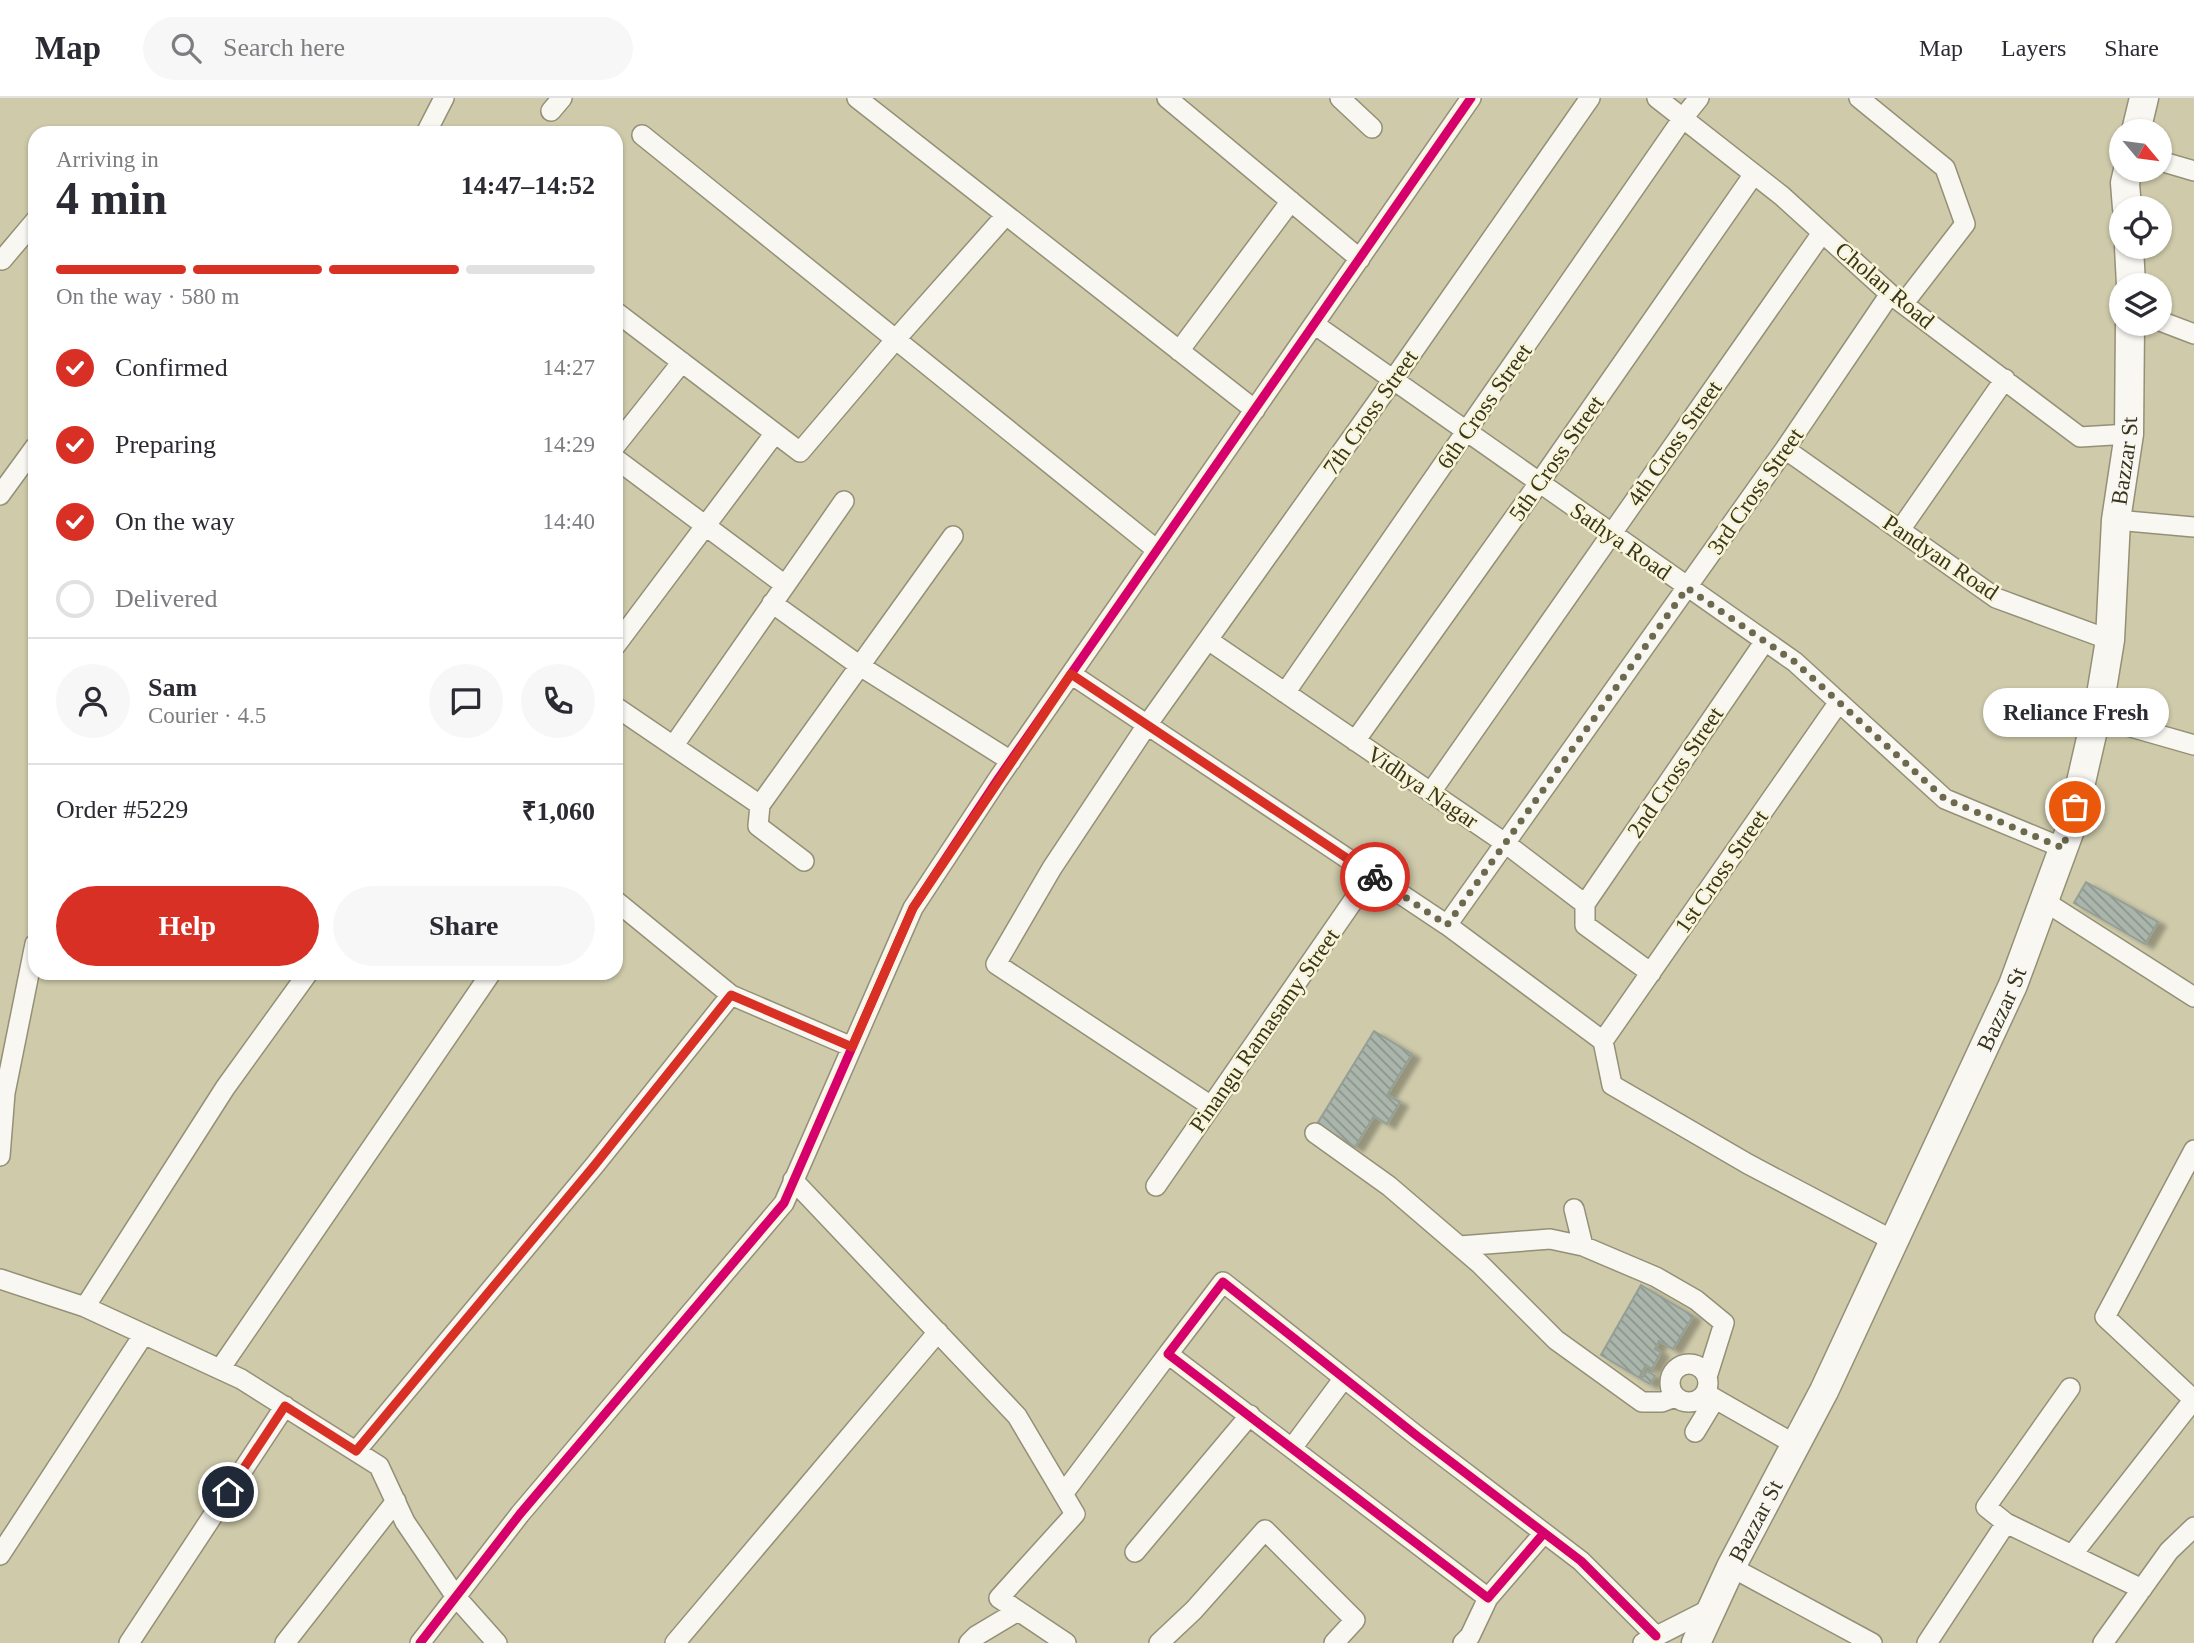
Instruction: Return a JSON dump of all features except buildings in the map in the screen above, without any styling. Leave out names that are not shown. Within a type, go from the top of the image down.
[{"type":"main road","points":[[2139,119],[2144,98]]},
{"type":"main road","name":"Bazzar St","points":[[1696,1643],[1731,1567],[1824,1391],[2013,985],[2070,830],[2096,717],[2110,640],[2116,520],[2129,433],[2130,336]]},
{"type":"street","points":[[430,126],[444,98]]},
{"type":"street","points":[[857,98],[1255,410]]},
{"type":"street","points":[[1167,98],[1360,259]]},
{"type":"street","points":[[1340,98],[1372,128]]},
{"type":"street","points":[[420,1643],[520,1514],[784,1203],[913,908],[1011,761],[1471,98]]},
{"type":"street","name":"7th Cross Street","points":[[1211,1106],[996,964],[1052,868],[1147,725],[1590,98]]},
{"type":"street","name":"Cholan Road","points":[[1657,98],[1754,174],[1897,299],[2080,437],[2129,433]]},
{"type":"street","name":"6th Cross Street","points":[[1285,693],[1682,118],[1699,98]]},
{"type":"street","name":"3rd Cross Street","points":[[1447,925],[1786,449],[1897,299],[1965,224],[1945,168],[1859,98]]},
{"type":"street","points":[[642,135],[1157,550]]},
{"type":"street","points":[[2172,165],[2194,171]]},
{"type":"street","name":"5th Cross Street","points":[[1355,741],[1754,174]]},
{"type":"street","points":[[1179,351],[1291,201]]},
{"type":"street","points":[[623,317],[800,452],[895,339],[1006,215]]},
{"type":"street","points":[[1,264],[28,230]]},
{"type":"street","name":"4th Cross Street","points":[[1431,792],[1822,233]]},
{"type":"street","name":"Sathya Road","points":[[1314,324],[1795,662],[1945,799],[2063,848]]},
{"type":"street","points":[[2172,326],[2194,334]]},
{"type":"street","points":[[623,436],[682,362]]},
{"type":"street","points":[[1900,530],[2005,379]]},
{"type":"street","points":[[623,636],[775,433]]},
{"type":"street","name":"Pandyan Road","points":[[1786,449],[1996,598],[2110,640]]},
{"type":"street","points":[[0,495],[28,457]]},
{"type":"street","points":[[623,464],[785,585]]},
{"type":"street","points":[[674,745],[844,500]]},
{"type":"street","points":[[2116,520],[2194,527]]},
{"type":"street","points":[[804,861],[758,826],[760,805],[953,536]]},
{"type":"street","points":[[772,603],[860,666],[1011,761]]},
{"type":"street","name":"Vidhya Nagar","points":[[1208,640],[1431,792],[1585,904]]},
{"type":"street","name":"2nd Cross Street","points":[[1585,904],[1765,641]]},
{"type":"street","points":[[1071,674],[1447,925],[1603,1041],[1612,1085],[1748,1164],[1895,1241]]},
{"type":"street","name":"1st Cross Street","points":[[1603,1041],[1839,702]]},
{"type":"street","points":[[623,712],[760,805]]},
{"type":"street","points":[[2096,717],[2194,745]]},
{"type":"street","name":"Pinangu Ramasamy Street","points":[[1156,1186],[1371,875]]},
{"type":"street","points":[[2044,901],[2194,997]]},
{"type":"street","points":[[1585,904],[1585,925],[1651,973]]},
{"type":"street","points":[[623,907],[731,995],[852,1047]]},
{"type":"street","points":[[0,1156],[5,1093],[28,979]]},
{"type":"street","points":[[85,1307],[225,1088],[303,980]]},
{"type":"street","points":[[220,1369],[486,980]]},
{"type":"street","points":[[356,1451],[594,1166],[731,995]]},
{"type":"street","points":[[1315,1133],[1389,1185],[1480,1264],[1556,1340],[1642,1402],[1662,1402],[1675,1397]]},
{"type":"street","points":[[2072,1555],[2194,1400],[2105,1317],[2194,1150]]},
{"type":"street","points":[[793,1180],[1017,1416],[1075,1514],[999,1598],[1066,1643]]},
{"type":"street","points":[[1574,1209],[1583,1246]]},
{"type":"street","points":[[1460,1246],[1550,1239],[1583,1246],[1656,1277],[1696,1300],[1724,1323],[1709,1390],[1695,1432]]},
{"type":"street","points":[[0,1279],[85,1307],[241,1379],[379,1466],[405,1522],[456,1597],[498,1643]]},
{"type":"street","points":[[1063,1494],[1223,1282],[1581,1561],[1649,1639],[1712,1608]]},
{"type":"street","points":[[675,1643],[938,1332]]},
{"type":"street","points":[[0,1555],[144,1334]]},
{"type":"street","points":[[1168,1354],[1488,1598]]},
{"type":"street","points":[[1709,1390],[1693,1402],[1687,1402],[1675,1397],[1670,1380],[1681,1365],[1694,1364],[1704,1372],[1709,1390],[1796,1445]]},
{"type":"street","points":[[1292,1448],[1344,1378]]},
{"type":"street","points":[[2070,1388],[1986,1507],[2006,1523],[2142,1589]]},
{"type":"street","points":[[129,1643],[285,1406]]},
{"type":"street","points":[[1135,1552],[1250,1415]]},
{"type":"street","points":[[285,1643],[396,1502]]},
{"type":"street","points":[[1927,1643],[2006,1523]]},
{"type":"street","points":[[2103,1643],[2169,1551],[2194,1527]]},
{"type":"street","points":[[1159,1643],[1194,1610],[1265,1530],[1355,1619],[1334,1643]]},
{"type":"street","points":[[1463,1643],[1470,1636],[1488,1598],[1544,1533]]},
{"type":"street","points":[[1731,1567],[1872,1643]]},
{"type":"street","points":[[969,1643],[1018,1611]]},
{"type":"cycle path","points":[[420,1643],[520,1514],[784,1203],[913,908],[998,779],[1471,98]]},
{"type":"cycle path","points":[[1544,1533],[1488,1598],[1168,1354],[1223,1282],[1417,1436],[1581,1561],[1656,1636]]},
{"type":"way so far","points":[[1375,877],[1447,925],[1687,588],[1795,662],[1945,799],[2063,848],[2075,807]]},
{"type":"place","name":"Reliance Fresh","points":[[2075,807]]},
{"type":"route","points":[[228,1492],[285,1406],[356,1451],[594,1166],[731,995],[852,1047],[913,908],[1071,674],[1375,877]]}]
